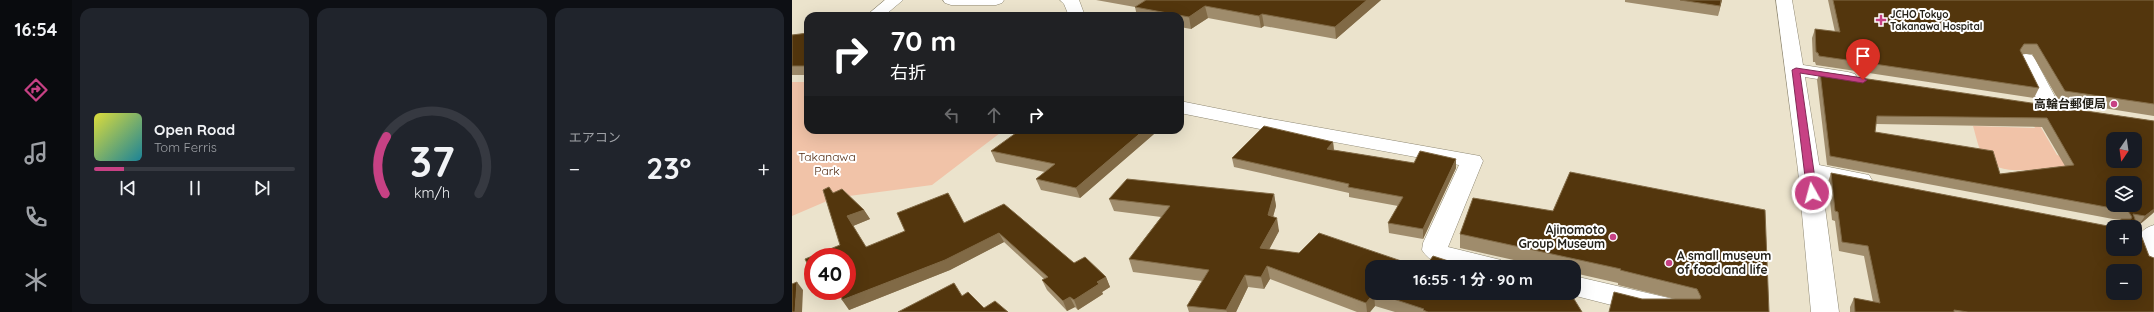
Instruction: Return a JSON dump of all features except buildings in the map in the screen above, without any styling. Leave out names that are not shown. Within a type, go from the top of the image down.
[{"type":"street","points":[[879,12],[895,0]]},
{"type":"street","points":[[951,0],[996,0]]},
{"type":"street","points":[[1068,0],[1071,0],[1072,12]]},
{"type":"street","points":[[1784,0],[1796,70],[1825,312]]},
{"type":"street","points":[[2026,59],[2059,110],[2028,105]]},
{"type":"street","points":[[1796,70],[1863,80]]},
{"type":"street","points":[[1184,108],[1472,161],[1436,243],[1435,250],[1441,255],[1462,260]]},
{"type":"street","points":[[1809,170],[1879,183]]},
{"type":"street","points":[[1581,288],[1682,312]]},
{"type":"green space","name":"Takanawa Park","points":[[792,82],[804,82],[804,134],[999,134],[932,185],[834,198],[792,216]]},
{"type":"green space","points":[[2027,111],[2032,112],[2057,155],[2071,158],[2074,165],[2012,170],[2000,168],[1990,163],[1983,156],[1978,145],[1973,126],[2035,128]]},
{"type":"place","name":"JCHO Tokyo Takanawa Hospital","points":[[1881,20]]},
{"type":"place","name":"高輪台郵便局","points":[[2114,104]]},
{"type":"place","name":"Ajinomoto Group Museum","points":[[1613,237]]},
{"type":"place","name":"A small museum of food and life","points":[[1669,263]]},
{"type":"route","points":[[1812,193],[1796,70],[1863,80]]}]
